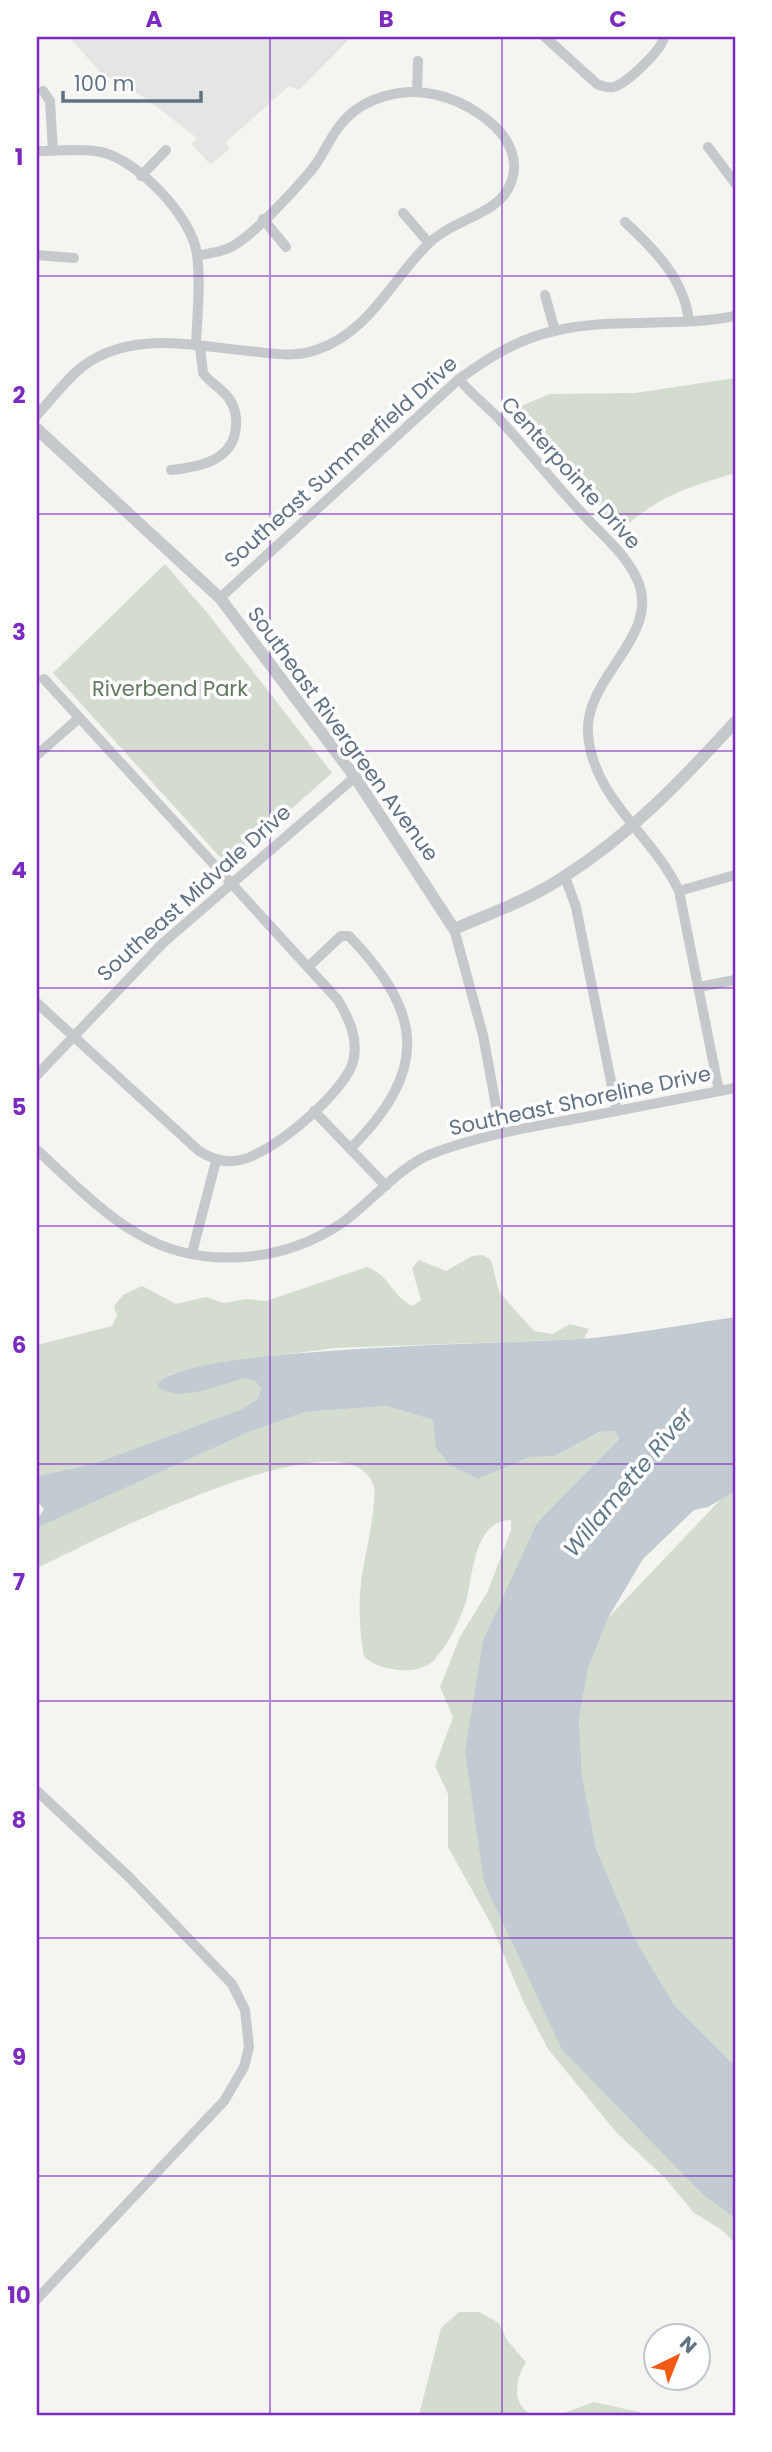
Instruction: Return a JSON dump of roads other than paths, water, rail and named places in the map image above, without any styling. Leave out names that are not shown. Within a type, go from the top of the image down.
[{"type":"street","points":[[545,37],[597,84],[607,88],[619,84],[654,54],[664,37]]},
{"type":"street","points":[[417,91],[418,61]]},
{"type":"street","points":[[43,91],[50,101],[53,151]]},
{"type":"street","points":[[37,415],[75,373],[104,354],[142,343],[288,355],[328,346],[343,339],[365,321],[429,243],[458,221],[497,202],[510,186],[514,159],[506,141],[497,131],[467,106],[447,97],[417,91],[377,99],[352,113],[338,128],[310,172],[234,245],[197,256]]},
{"type":"street","points":[[708,147],[735,183]]},
{"type":"street","points":[[141,176],[166,150]]},
{"type":"street","points":[[37,152],[91,151],[109,154],[141,176],[183,217],[197,256],[198,346],[203,373],[231,402],[237,422],[236,433],[228,450],[211,462],[171,470]]},
{"type":"street","points":[[403,213],[429,243]]},
{"type":"street","points":[[263,219],[286,247]]},
{"type":"street","points":[[625,222],[676,278],[686,297],[689,321]]},
{"type":"street","points":[[37,255],[74,258]]},
{"type":"street","points":[[545,295],[555,331]]},
{"type":"street","name":"Southeast Summerfield Drive","points":[[220,598],[459,379],[519,342],[555,331],[735,316]]},
{"type":"street","name":"Centerpointe Drive","points":[[459,379],[501,421],[614,547],[636,576],[640,604],[635,632],[597,689],[588,716],[588,731],[599,778],[663,861],[678,891],[719,1091]]},
{"type":"street","name":"Southeast Rivergreen Avenue","points":[[37,429],[220,598],[355,777],[454,929],[482,1035],[501,1133]]},
{"type":"street","points":[[37,1003],[199,1151],[216,1161],[240,1161],[265,1151],[314,1111],[346,1077],[353,1061],[354,1040],[351,1024],[338,1000],[44,679]]},
{"type":"street","points":[[37,755],[79,718]]},
{"type":"street","points":[[454,929],[534,894],[565,877],[634,826],[735,722]]},
{"type":"street","name":"Southeast Midvale Drive","points":[[37,1075],[163,943],[355,777]]},
{"type":"street","points":[[678,891],[735,875]]},
{"type":"street","points":[[565,877],[576,907],[617,1111]]},
{"type":"street","points":[[308,967],[341,936],[349,936],[379,967],[397,995],[407,1027],[407,1056],[387,1109],[350,1149]]},
{"type":"street","points":[[699,987],[735,980]]},
{"type":"street","name":"Southeast Shoreline Drive","points":[[37,1150],[105,1212],[165,1247],[226,1258],[258,1256],[312,1241],[342,1223],[427,1156],[501,1133],[735,1088]]},
{"type":"street","points":[[314,1111],[386,1186]]},
{"type":"street","points":[[192,1254],[216,1161]]},
{"type":"street","points":[[37,1791],[213,1961],[241,2000],[249,2035],[244,2067],[224,2101],[37,2299]]},
{"type":"water","name":"Willamette River","points":[[735,1317],[735,1491],[708,1507],[694,1510],[643,1559],[608,1618],[588,1669],[579,1719],[582,1775],[596,1848],[633,1936],[675,2006],[735,2066],[735,2218],[702,2194],[562,2050],[484,1882],[465,1751],[483,1641],[537,1523],[619,1439],[615,1431],[600,1432],[555,1456],[530,1457],[478,1479],[450,1465],[436,1448],[433,1420],[387,1406],[305,1412],[249,1432],[37,1528],[37,1520],[44,1509],[37,1501],[37,1476],[93,1464],[242,1409],[258,1398],[261,1388],[255,1381],[244,1378],[188,1393],[166,1391],[157,1386],[178,1372],[224,1362],[287,1354],[592,1338]]},
{"type":"park label","name":"Riverbend Park","points":[[170,689]]}]
